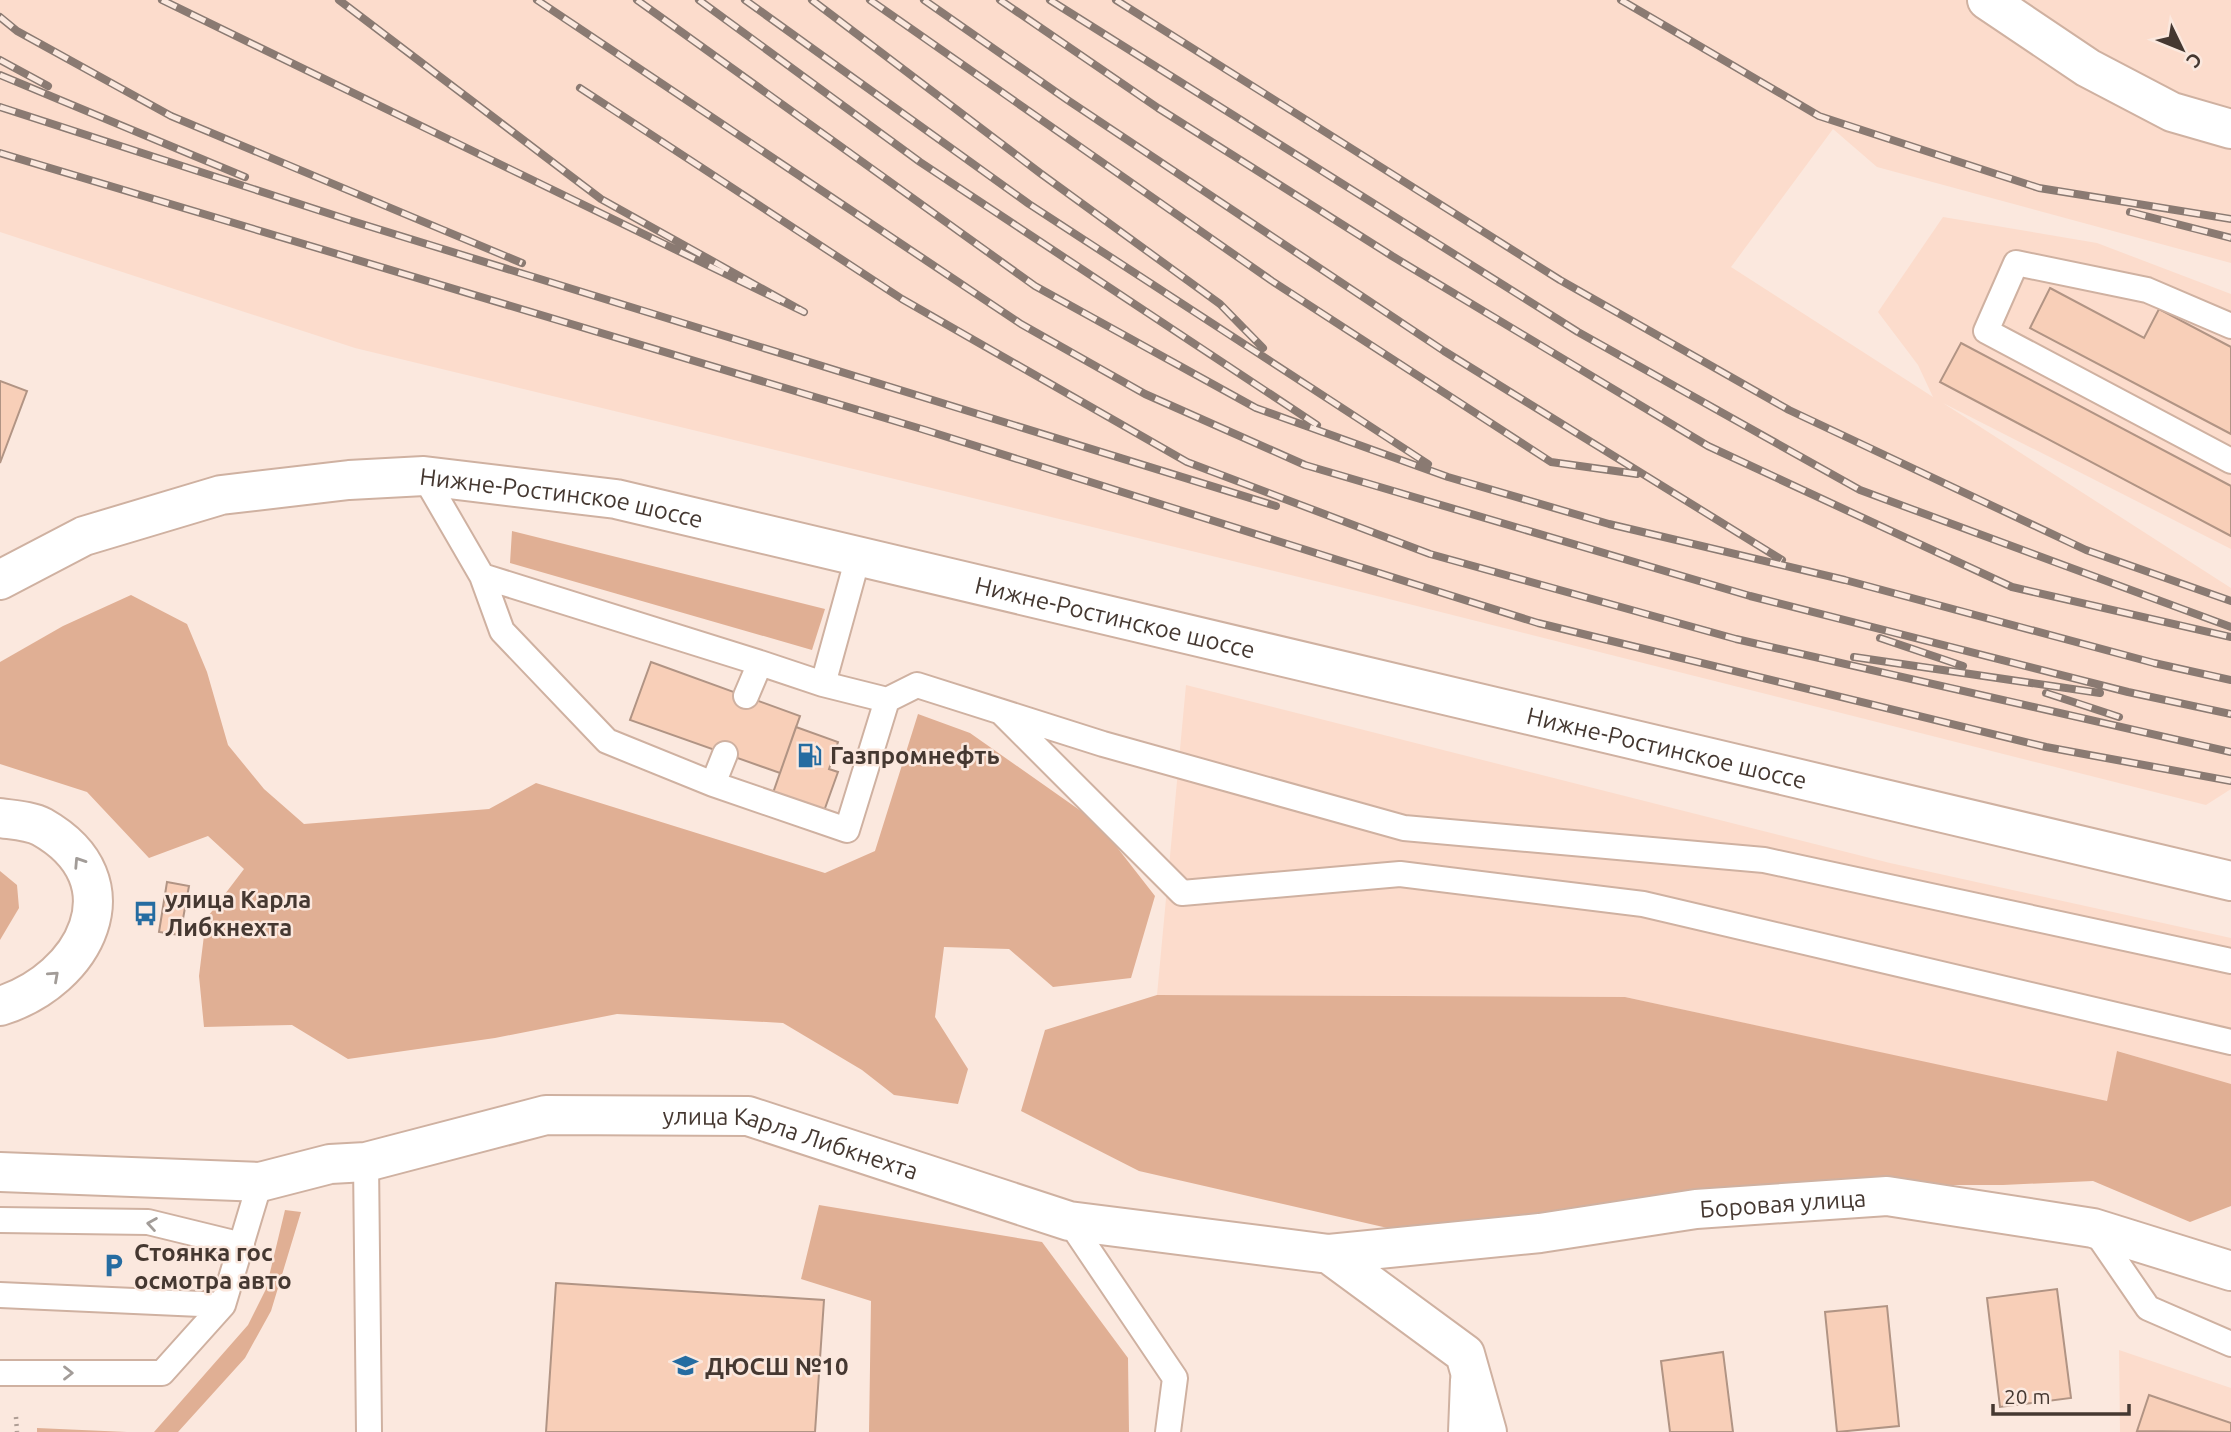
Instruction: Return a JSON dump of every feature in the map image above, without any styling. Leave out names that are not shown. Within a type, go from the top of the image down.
[{"type":"street","points":[[1987,0],[2088,68],[2172,112],[2231,129]]},
{"type":"street","name":"Нижне-Ростинское шоссе","points":[[0,580],[84,536],[221,495],[349,480],[424,476],[616,499],[2231,881]]},
{"type":"street","points":[[0,818],[40,826],[62,841],[76,856],[94,895],[91,926],[75,956],[48,982],[0,1006]]},
{"type":"street","name":"улица Карла Либкнехта","points":[[0,1172],[260,1182],[330,1164],[366,1162],[546,1115],[748,1116],[1069,1221],[1329,1254],[1465,1354]]},
{"type":"street","name":"Боровая улица","points":[[1329,1254],[1540,1233],[1696,1209],[1887,1196],[2093,1228],[2231,1271]]},
{"type":"street","points":[[1465,1354],[1487,1432]]},
{"type":"lane","points":[[2231,326],[2147,290],[2017,263],[1986,331],[2231,461]]},
{"type":"lane","points":[[424,476],[482,576],[502,631],[607,741],[713,784],[847,830],[887,700]]},
{"type":"lane","points":[[823,684],[858,557]]},
{"type":"lane","points":[[482,576],[823,684],[887,700],[917,685],[1104,744],[1404,828],[1765,860],[2231,961]]},
{"type":"lane","points":[[746,696],[760,663]]},
{"type":"lane","points":[[999,710],[1182,893],[1400,874],[1643,904],[2231,1042]]},
{"type":"lane","points":[[713,784],[725,754]]},
{"type":"lane","points":[[366,1162],[369,1432]]},
{"type":"lane","points":[[0,1373],[162,1373],[223,1305],[260,1182]]},
{"type":"lane","points":[[0,1220],[148,1222],[242,1245]]},
{"type":"lane","points":[[1069,1221],[1175,1378],[1168,1432]]},
{"type":"lane","points":[[2093,1228],[2148,1308],[2231,1344]]},
{"type":"lane","points":[[0,1295],[223,1305]]},
{"type":"lane","points":[[1461,1432],[1465,1354]]},
{"type":"path","points":[[16,1417],[17,1432]]},
{"type":"shaded area","points":[[0,0],[2231,0],[2231,263],[1877,167],[1833,129],[1731,267],[1933,397],[1918,365],[1878,312],[1943,217],[2097,243],[2231,294],[2231,549],[1943,403],[2231,588],[2231,789],[2206,805],[1381,597],[355,348],[0,232]]},
{"type":"shaded area","points":[[512,531],[825,609],[812,650],[510,563]]},
{"type":"shaded area","points":[[131,595],[187,624],[207,672],[228,745],[264,789],[304,824],[489,809],[536,783],[825,873],[875,851],[918,714],[970,733],[1098,823],[1155,896],[1131,978],[1053,987],[1009,949],[944,947],[935,1017],[968,1069],[958,1104],[894,1095],[862,1070],[783,1023],[617,1014],[495,1038],[348,1059],[292,1025],[204,1027],[199,976],[206,919],[244,869],[208,836],[149,858],[87,792],[0,764],[0,662],[63,626]]},
{"type":"shaded area","points":[[1186,685],[1890,863],[2231,938],[2231,1085],[2118,1051],[2107,1102],[1625,997],[1157,995]]},
{"type":"shaded area","points":[[0,871],[17,885],[19,908],[0,940]]},
{"type":"shaded area","points":[[1157,995],[1625,997],[2107,1101],[2117,1051],[2231,1084],[2231,1206],[2190,1222],[2093,1181],[2003,1185],[1795,1185],[1392,1229],[1139,1171],[1021,1111],[1045,1030]]},
{"type":"shaded area","points":[[819,1205],[1042,1242],[1128,1358],[1129,1432],[869,1432],[871,1301],[801,1279]]},
{"type":"shaded area","points":[[285,1210],[301,1212],[271,1311],[245,1358],[178,1432],[154,1432],[248,1325],[266,1289]]},
{"type":"shaded area","points":[[2119,1350],[2231,1388],[2231,1432],[2120,1432]]},
{"type":"shaded area","points":[[37,1428],[127,1432],[37,1432]]},
{"type":"building","points":[[2050,288],[2144,338],[2159,309],[2231,347],[2231,434],[2030,328]]},
{"type":"building","points":[[1961,343],[2231,486],[2231,536],[1940,382]]},
{"type":"building","points":[[0,381],[27,391],[0,463]]},
{"type":"building","points":[[651,662],[800,716],[780,773],[630,720]]},
{"type":"building","name":"Газпромнефть","points":[[796,727],[838,742],[829,769],[838,772],[824,811],[773,793]]},
{"type":"building","points":[[167,882],[189,886],[180,935],[159,932]]},
{"type":"building","name":"ДЮСШ №10","points":[[556,1283],[824,1300],[815,1432],[546,1432]]},
{"type":"building","points":[[2057,1289],[2071,1398],[2000,1407],[1987,1298]]},
{"type":"building","points":[[1887,1306],[1899,1426],[1837,1432],[1825,1312]]},
{"type":"building","points":[[1723,1352],[1733,1432],[1670,1432],[1661,1361]]},
{"type":"building","points":[[2149,1395],[2231,1423],[2231,1432],[2137,1431]]},
{"type":"railway","points":[[162,0],[804,312],[601,199],[339,0]]},
{"type":"railway","points":[[537,0],[1021,324],[1145,394],[1305,465],[1750,596],[2128,692],[2231,714]]},
{"type":"railway","points":[[637,0],[1035,286],[1256,408],[1448,477],[1609,524],[1845,580],[2154,663],[2231,680]]},
{"type":"railway","points":[[699,0],[920,162],[1317,425]]},
{"type":"railway","points":[[745,0],[1029,204],[1428,464]]},
{"type":"railway","points":[[812,0],[1040,173],[1220,304],[1263,348]]},
{"type":"railway","points":[[870,0],[1272,281],[1551,462],[1637,474]]},
{"type":"railway","points":[[924,0],[1066,99],[1444,351],[1782,560]]},
{"type":"railway","points":[[1000,0],[1158,108],[1392,256],[1708,446],[2012,587],[2231,637]]},
{"type":"railway","points":[[1050,0],[1578,332],[1860,490],[2231,627]]},
{"type":"railway","points":[[1116,0],[1560,280],[1789,410],[2086,550],[2231,601]]},
{"type":"railway","points":[[1621,0],[1819,116],[2039,188],[2231,219]]},
{"type":"railway","points":[[0,17],[17,31],[171,116],[522,263]]},
{"type":"railway","points":[[0,60],[48,86]]},
{"type":"railway","points":[[0,75],[245,177]]},
{"type":"railway","points":[[580,88],[902,299],[1187,462],[1430,554],[1736,639],[2231,752]]},
{"type":"railway","points":[[0,107],[352,221],[1276,506]]},
{"type":"railway","points":[[0,153],[925,430],[1538,623],[2046,747],[2231,781]]},
{"type":"railway","points":[[2130,212],[2231,238]]},
{"type":"railway","points":[[1880,638],[1963,666]]},
{"type":"railway","points":[[1854,657],[2100,693]]},
{"type":"railway","points":[[2046,693],[2119,717]]},
{"type":"place","name":"Газпромнефть","points":[[810,755]]},
{"type":"place","name":"улица Карла Либкнехта","points":[[145,913]]},
{"type":"place","name":"Стоянка гос осмотра авто","points":[[114,1266]]},
{"type":"place","name":"ДЮСШ №10","points":[[685,1366]]}]
